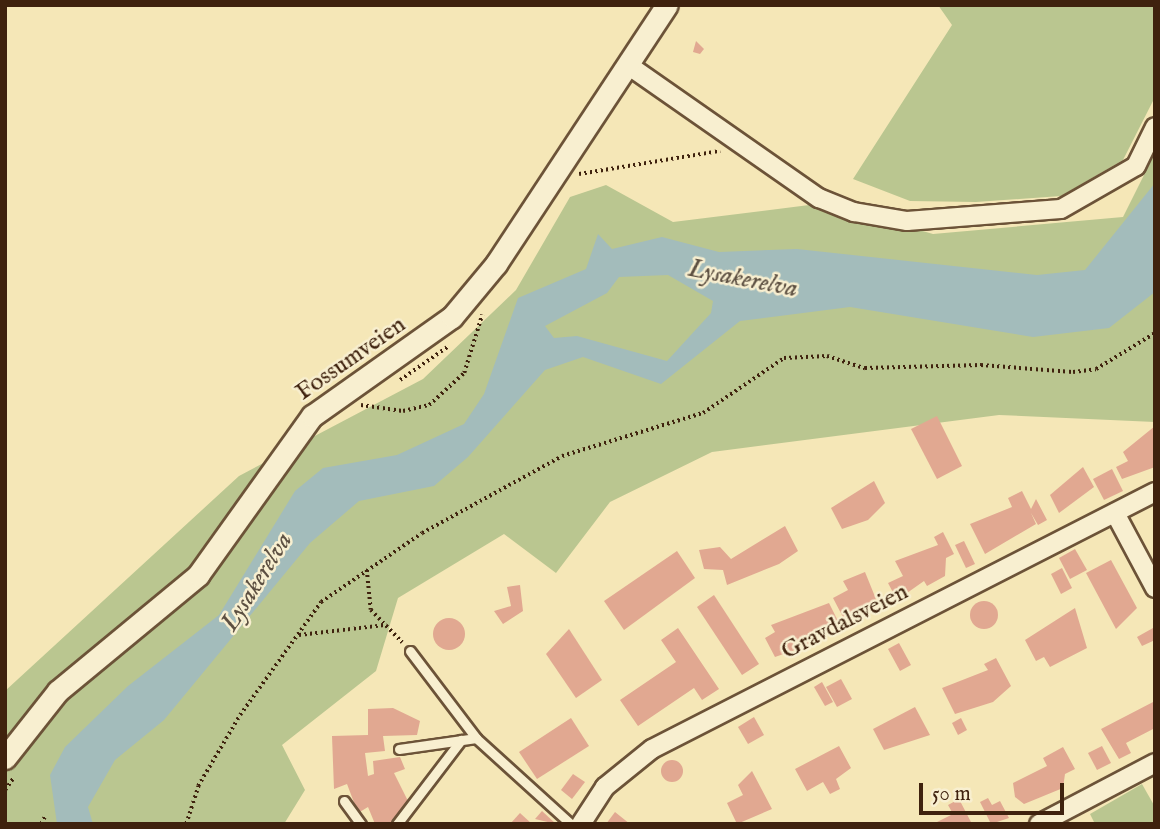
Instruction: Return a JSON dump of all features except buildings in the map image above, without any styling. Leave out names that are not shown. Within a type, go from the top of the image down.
[{"type":"street","name":"Fossumveien","points":[[13,762],[58,691],[198,575],[312,416],[453,317],[496,264],[667,5]]},
{"type":"street","points":[[628,65],[750,147],[819,198],[854,212],[907,221],[965,219],[1061,209],[1097,194],[1136,166],[1155,127]]},
{"type":"street","name":"Gravdalsveien","points":[[581,824],[605,787],[652,749],[1155,492]]},
{"type":"street","points":[[1115,513],[1155,588]]},
{"type":"street","points":[[1039,824],[1155,763]]},
{"type":"lane","points":[[410,651],[476,738],[571,824]]},
{"type":"lane","points":[[400,749],[476,738]]},
{"type":"lane","points":[[397,824],[461,740]]},
{"type":"lane","points":[[344,801],[361,824]]},
{"type":"path","points":[[573,175],[750,147]]},
{"type":"path","points":[[359,404],[403,411],[429,405],[464,373],[485,304],[470,321]]},
{"type":"path","points":[[186,824],[198,786],[240,715],[321,602],[367,570],[562,456],[703,413],[784,358],[827,356],[865,368],[981,365],[1073,372],[1096,369],[1155,333]]},
{"type":"path","points":[[390,386],[456,338]]},
{"type":"path","points":[[348,412],[369,398]]},
{"type":"path","points":[[367,570],[368,604],[410,651]]},
{"type":"path","points":[[299,635],[386,625]]},
{"type":"path","points":[[5,790],[13,762]]},
{"type":"path","points":[[41,824],[45,816]]},
{"type":"green space","points":[[938,5],[1155,5],[1155,97],[1123,160],[1061,196],[976,202],[910,201],[853,179],[952,25]]},
{"type":"green space","points":[[1155,153],[1155,422],[999,415],[712,452],[610,502],[556,573],[504,534],[398,598],[376,671],[282,745],[305,790],[284,824],[5,824],[5,691],[239,476],[423,379],[516,290],[570,197],[606,185],[673,222],[825,203],[933,234],[1123,217]]},
{"type":"green space","points":[[1142,784],[1155,807],[1155,824],[1095,824],[1090,814]]},
{"type":"water","name":"Lysakerelva","points":[[1155,183],[1155,292],[1109,328],[1033,337],[850,307],[740,321],[661,384],[583,357],[545,370],[468,457],[434,486],[359,501],[310,543],[164,720],[115,760],[88,807],[93,824],[57,824],[50,775],[65,747],[128,686],[219,615],[295,491],[323,468],[397,455],[464,424],[484,394],[518,298],[586,269],[598,234],[612,249],[662,237],[719,252],[797,249],[1037,275],[1085,270]],"holes":[[[668,275],[713,301],[711,313],[667,361],[577,336],[554,338],[545,326],[607,293],[619,277]]]}]
